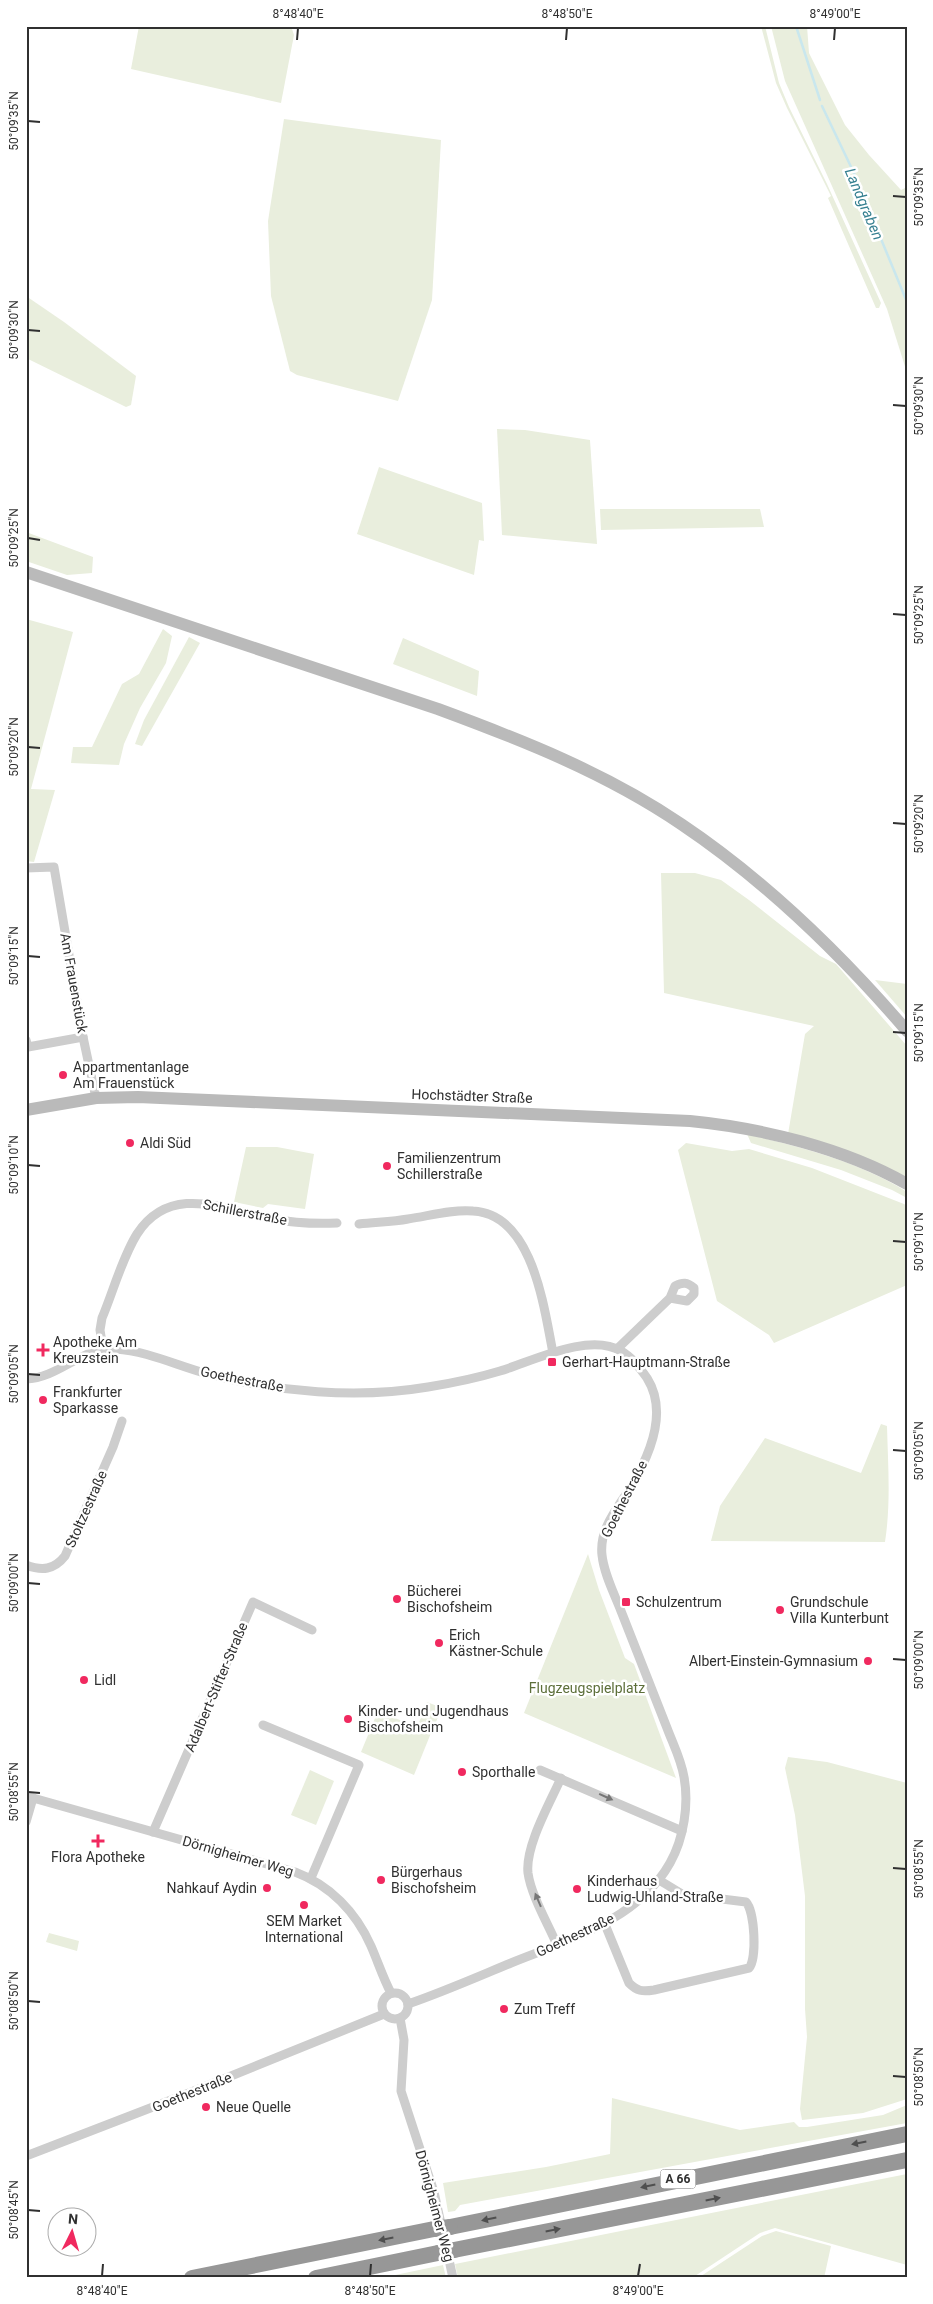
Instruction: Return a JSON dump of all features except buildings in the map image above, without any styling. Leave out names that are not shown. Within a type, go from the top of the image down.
[{"type":"highway","name":"A 66","points":[[192,2278],[907,2134]]},
{"type":"highway","name":"A 66","points":[[316,2278],[907,2160]]},
{"type":"main road","points":[[26,572],[438,709],[505,733],[595,774],[680,823],[754,879],[810,928],[847,964],[907,1030]]},
{"type":"main road","name":"Hochstädter Straße","points":[[26,1110],[96,1098],[154,1098],[647,1118],[702,1122],[762,1132],[815,1146],[879,1170],[907,1184]]},
{"type":"street","name":"Am Frauenstück","points":[[26,868],[54,867],[83,1037],[96,1098]]},
{"type":"street","points":[[26,1040],[28,1047],[83,1037]]},
{"type":"street","name":"Schillerstraße","points":[[103,1349],[100,1327],[102,1318],[131,1248],[142,1228],[164,1210],[179,1204],[199,1202],[275,1219],[337,1223]]},
{"type":"street","points":[[359,1224],[406,1220],[465,1210],[480,1211],[495,1217],[509,1228],[519,1240],[530,1261],[540,1290],[553,1353]]},
{"type":"street","points":[[617,1349],[670,1298]]},
{"type":"street","name":"Goethestraße","points":[[26,1379],[39,1378],[52,1373],[80,1357],[103,1349],[119,1349],[209,1374],[256,1384],[349,1393],[414,1389],[441,1385],[498,1372],[553,1353],[592,1345],[617,1349],[638,1365],[651,1385],[656,1402],[656,1421],[645,1460],[605,1529],[602,1544],[602,1560],[682,1767],[686,1795],[682,1830],[675,1854],[659,1880],[635,1904],[604,1922],[557,1945],[408,2004]]},
{"type":"street","name":"Stoltzestraße","points":[[26,1565],[49,1569],[56,1566],[64,1556],[113,1447],[122,1421]]},
{"type":"street","name":"Adalbert-Stifter-Straße","points":[[153,1832],[253,1602],[312,1630]]},
{"type":"street","points":[[263,1725],[359,1764],[311,1878]]},
{"type":"street","points":[[540,1770],[682,1830]]},
{"type":"street","points":[[557,1945],[531,1883],[528,1866],[531,1849],[561,1778]]},
{"type":"street","points":[[26,1822],[30,1797]]},
{"type":"street","name":"Dörnigheimer Weg","points":[[30,1797],[311,1878],[339,1900],[360,1923],[391,1993]]},
{"type":"street","points":[[604,1922],[628,1983],[636,1990],[644,1992],[742,1972],[749,1968],[754,1957],[752,1913],[746,1902],[682,1894],[659,1880]]},
{"type":"street","points":[[391,1993],[401,1994],[408,2004],[406,2012],[400,2018],[393,2019],[384,2014],[382,2008],[382,2001],[391,1993]]},
{"type":"street","name":"Goethestraße","points":[[26,2156],[184,2095],[384,2014]]},
{"type":"street","name":"Dörnigheimer Weg","points":[[400,2018],[404,2040],[401,2090],[434,2192],[453,2278]]},
{"type":"green space","points":[[139,26],[291,26],[294,35],[281,103],[131,69]]},
{"type":"green space","points":[[761,26],[765,26],[779,83],[789,107],[827,184],[881,303],[879,308],[876,308],[828,198],[831,196],[776,83]]},
{"type":"green space","points":[[771,26],[807,26],[809,53],[845,125],[901,190],[907,187],[907,373],[887,309],[785,81]]},
{"type":"green space","points":[[284,119],[441,140],[432,300],[398,401],[297,375],[290,371],[271,296],[268,221]]},
{"type":"green space","points":[[26,296],[136,376],[131,405],[126,407],[26,358]]},
{"type":"green space","points":[[497,429],[525,430],[590,440],[597,544],[502,535]]},
{"type":"green space","points":[[379,467],[482,503],[484,541],[479,540],[474,575],[357,534]]},
{"type":"green space","points":[[600,509],[760,509],[764,527],[601,530]]},
{"type":"green space","points":[[26,532],[93,557],[92,573],[67,575],[26,561]]},
{"type":"green space","points":[[26,619],[73,632],[31,789],[55,790],[34,862],[26,861]]},
{"type":"green space","points":[[163,629],[172,636],[166,663],[140,708],[124,744],[119,765],[71,763],[73,747],[92,747],[122,684],[139,674]]},
{"type":"green space","points":[[189,637],[200,643],[142,746],[135,744],[144,720]]},
{"type":"green space","points":[[403,638],[479,671],[477,696],[393,664]]},
{"type":"green space","points":[[661,873],[695,873],[721,880],[820,956],[836,964],[907,1046],[907,1178],[788,1134],[805,1034],[814,1026],[664,993]]},
{"type":"green space","points":[[875,980],[907,984],[907,1017]]},
{"type":"green space","points":[[747,1134],[809,1150],[869,1172],[907,1192],[907,1198],[892,1190],[841,1170],[751,1143]]},
{"type":"green space","points":[[686,1143],[732,1151],[749,1149],[812,1168],[904,1204],[907,1206],[907,1285],[774,1343],[769,1335],[717,1301],[678,1150]]},
{"type":"green space","points":[[246,1147],[277,1147],[314,1154],[305,1209],[268,1204],[263,1208],[234,1202]]},
{"type":"green space","points":[[881,1424],[887,1426],[889,1498],[885,1542],[711,1541],[720,1506],[765,1438],[861,1473]]},
{"type":"green space","name":"Flugzeugspielplatz","points":[[588,1554],[599,1590],[625,1658],[634,1664],[676,1778],[524,1713]]},
{"type":"green space","points":[[427,1702],[442,1708],[432,1731],[418,1725]]},
{"type":"green space","points":[[378,1711],[431,1733],[414,1775],[361,1752]]},
{"type":"green space","points":[[788,1757],[827,1762],[907,1783],[907,2099],[863,2113],[802,2120],[800,2109],[807,2037],[805,2009],[805,1896],[795,1815],[785,1768]]},
{"type":"green space","points":[[310,1770],[334,1781],[316,1825],[291,1815]]},
{"type":"green space","points":[[49,1933],[79,1941],[77,1951],[46,1942]]},
{"type":"green space","points":[[612,2098],[740,2130],[794,2122],[799,2127],[807,2127],[883,2115],[907,2105],[907,2123],[460,2205],[455,2211],[448,2212],[443,2183],[546,2167],[610,2154]]},
{"type":"green space","points":[[907,2174],[907,2265],[775,2228],[760,2233],[692,2278],[458,2278],[455,2264]]},
{"type":"green space","points":[[776,2231],[831,2246],[824,2278],[698,2278],[762,2236]]},
{"type":"green space","points":[[443,2265],[446,2278],[381,2278]]},
{"type":"waterway","name":"Landgraben","points":[[796,26],[820,100]]},
{"type":"waterway","name":"Landgraben","points":[[822,106],[853,171],[907,302]]},
{"type":"place","name":"Appartmentanlage Am Frauenstück","points":[[63,1075]]},
{"type":"place","name":"Aldi Süd","points":[[130,1143]]},
{"type":"place","name":"Familienzentrum Schillerstraße","points":[[387,1166]]},
{"type":"place","name":"Apotheke Am Kreuzstein","points":[[43,1350]]},
{"type":"place","name":"Gerhart-Hauptmann-Straße","points":[[552,1362]]},
{"type":"place","name":"Frankfurter Sparkasse","points":[[43,1400]]},
{"type":"place","name":"Bücherei Bischofsheim","points":[[397,1599]]},
{"type":"place","name":"Schulzentrum","points":[[626,1602]]},
{"type":"place","name":"Grundschule Villa Kunterbunt","points":[[780,1610]]},
{"type":"place","name":"Erich Kästner-Schule","points":[[439,1643]]},
{"type":"place","name":"Albert-Einstein-Gymnasium","points":[[868,1661]]},
{"type":"place","name":"Lidl","points":[[84,1680]]},
{"type":"place","name":"Kinder- und Jugendhaus Bischofsheim","points":[[348,1719]]},
{"type":"place","name":"Sporthalle","points":[[462,1772]]},
{"type":"place","name":"Flora Apotheke","points":[[98,1841]]},
{"type":"place","name":"Bürgerhaus Bischofsheim","points":[[381,1880]]},
{"type":"place","name":"Nahkauf Aydin","points":[[267,1888]]},
{"type":"place","name":"Kinderhaus Ludwig-Uhland-Straße","points":[[577,1889]]},
{"type":"place","name":"SEM Market International","points":[[304,1905]]},
{"type":"place","name":"Zum Treff","points":[[504,2009]]},
{"type":"place","name":"Neue Quelle","points":[[206,2107]]}]
